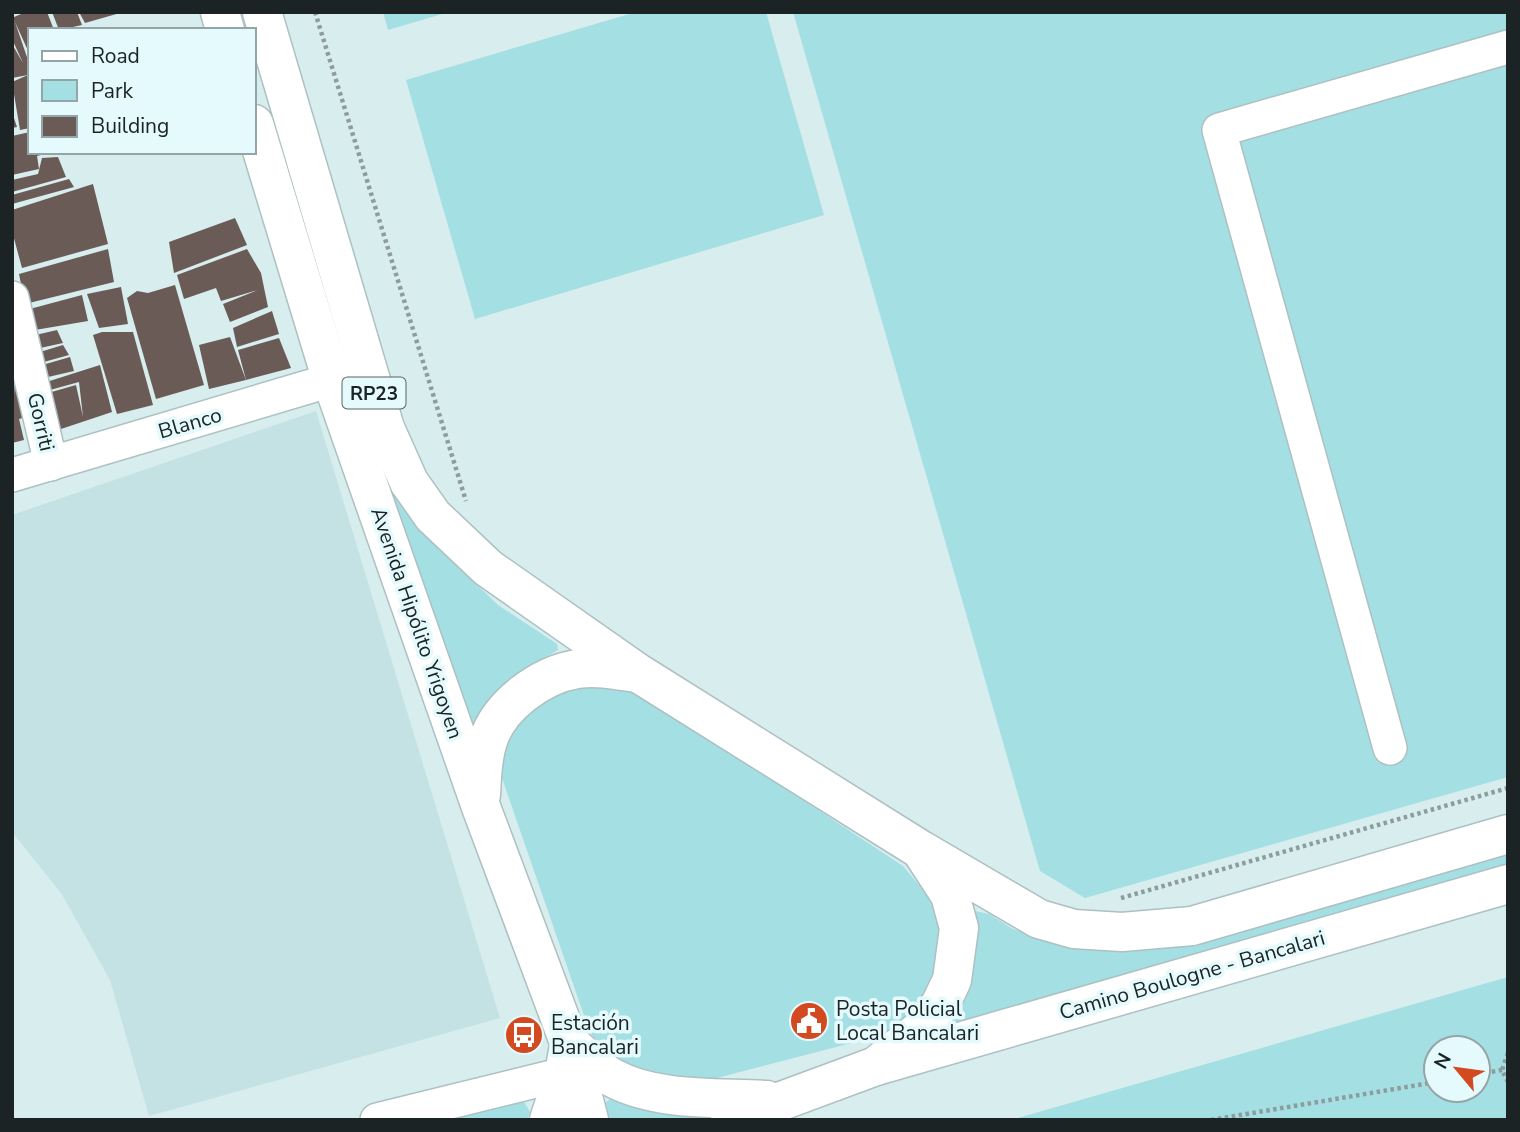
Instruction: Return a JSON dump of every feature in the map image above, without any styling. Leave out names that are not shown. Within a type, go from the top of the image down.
[{"type":"main road","name":"Avenida Hipólito Yrigoyen","points":[[262,12],[350,375],[481,807],[589,1120]]},
{"type":"main road","name":"Avenida Hipólito Yrigoyen","points":[[256,129],[350,375],[385,428],[409,482],[433,516],[488,568],[638,673]]},
{"type":"main road","points":[[481,807],[482,768],[488,740],[502,716],[518,699],[546,678],[576,669],[601,668],[638,673]]},
{"type":"main road","name":"RP23","points":[[638,673],[921,850],[950,895],[959,928],[952,980],[940,1004],[920,1030],[876,1066],[770,1110]]},
{"type":"main road","points":[[921,850],[1039,919],[1074,929],[1122,932],[1192,926],[1508,834]]},
{"type":"main road","name":"Camino Boulogne - Bancalari","points":[[876,1066],[1508,884]]},
{"type":"main road","points":[[549,1120],[567,1058],[641,1088],[770,1110]]},
{"type":"main road","points":[[730,1120],[770,1110]]},
{"type":"street","points":[[1390,748],[1219,130],[1508,47]]},
{"type":"street","name":"Gorriti","points":[[12,298],[51,464]]},
{"type":"street","name":"Blanco","points":[[12,475],[350,375]]},
{"type":"street","points":[[377,1120],[567,1058]]},
{"type":"path","points":[[314,12],[465,500],[474,509]]},
{"type":"path","points":[[1112,901],[1508,788]]},
{"type":"path","points":[[1508,1053],[1502,1070],[1508,1082]]},
{"type":"path","points":[[1492,1072],[1502,1070]]},
{"type":"path","points":[[1211,1120],[1422,1084]]},
{"type":"shaded area","points":[[316,411],[500,1018],[149,1116],[110,980],[61,893],[12,832],[12,515]]},
{"type":"green space","points":[[383,12],[449,12],[388,30]]},
{"type":"green space","points":[[636,12],[766,12],[824,215],[475,319],[406,80]]},
{"type":"green space","points":[[793,12],[1508,12],[1508,777],[1085,898],[1040,871]]},
{"type":"green space","points":[[364,435],[417,527],[498,605],[557,644],[558,650],[541,660],[471,730]]},
{"type":"green space","points":[[588,683],[642,694],[903,866],[930,902],[942,935],[937,972],[917,1006],[888,1030],[871,1038],[713,1079],[662,1083],[600,1049],[589,1030],[502,778],[503,753],[517,724],[550,699]]},
{"type":"green space","points":[[1508,851],[1508,874],[945,1028],[975,911],[989,914],[1013,929],[1052,942]]},
{"type":"green space","points":[[1508,977],[1508,1120],[1011,1120]]},
{"type":"green space","points":[[611,1098],[639,1108],[706,1113],[690,1120],[607,1120],[604,1104]]},
{"type":"green space","points":[[523,1100],[530,1112],[527,1120],[417,1120]]},
{"type":"building","points":[[26,12],[47,12],[53,28],[28,28],[28,51],[15,22],[28,60],[28,75],[12,78],[12,44],[23,63],[12,39],[12,15],[14,17]]},
{"type":"building","points":[[52,12],[77,12],[82,25],[58,28]]},
{"type":"building","points":[[79,12],[120,12],[120,13],[85,23]]},
{"type":"building","points":[[28,75],[28,128],[20,130],[12,82]]},
{"type":"building","points":[[12,112],[17,127],[12,128]]},
{"type":"building","points":[[28,132],[28,154],[44,154],[37,156],[39,169],[12,175],[12,136]]},
{"type":"building","points":[[58,157],[66,177],[12,192],[12,180],[38,174],[42,158]]},
{"type":"building","points":[[69,179],[74,187],[12,204],[12,195]]},
{"type":"building","points":[[93,184],[108,244],[22,268],[12,231],[12,210]]},
{"type":"building","points":[[235,218],[247,245],[174,273],[169,242]]},
{"type":"building","points":[[108,249],[114,282],[25,304],[19,274]]},
{"type":"building","points":[[247,249],[261,273],[268,307],[230,322],[223,304],[258,290],[221,301],[216,288],[184,299],[177,275]]},
{"type":"building","points":[[175,285],[204,385],[156,399],[127,298],[137,291],[148,293]]},
{"type":"building","points":[[121,287],[128,324],[99,328],[87,294]]},
{"type":"building","points":[[82,295],[88,321],[29,331],[26,310]]},
{"type":"building","points":[[272,311],[279,334],[237,347],[233,328]]},
{"type":"building","points":[[57,330],[63,343],[31,350],[27,337]]},
{"type":"building","points":[[102,332],[133,332],[153,405],[117,414],[93,335]]},
{"type":"building","points":[[230,337],[246,380],[209,389],[199,345]]},
{"type":"building","points":[[279,338],[291,368],[246,380],[238,350]]},
{"type":"building","points":[[63,345],[69,355],[33,365],[30,355]]},
{"type":"building","points":[[70,357],[74,371],[35,380],[32,368]]},
{"type":"building","points":[[100,365],[112,412],[49,433],[41,395],[76,385],[83,417],[79,382],[39,393],[37,385]]},
{"type":"building","points":[[15,373],[26,417],[19,419],[24,440],[12,443]]},
{"type":"place","name":"Posta Policial Local Bancalari","points":[[809,1021]]},
{"type":"place","name":"Estación Bancalari","points":[[524,1035]]}]
